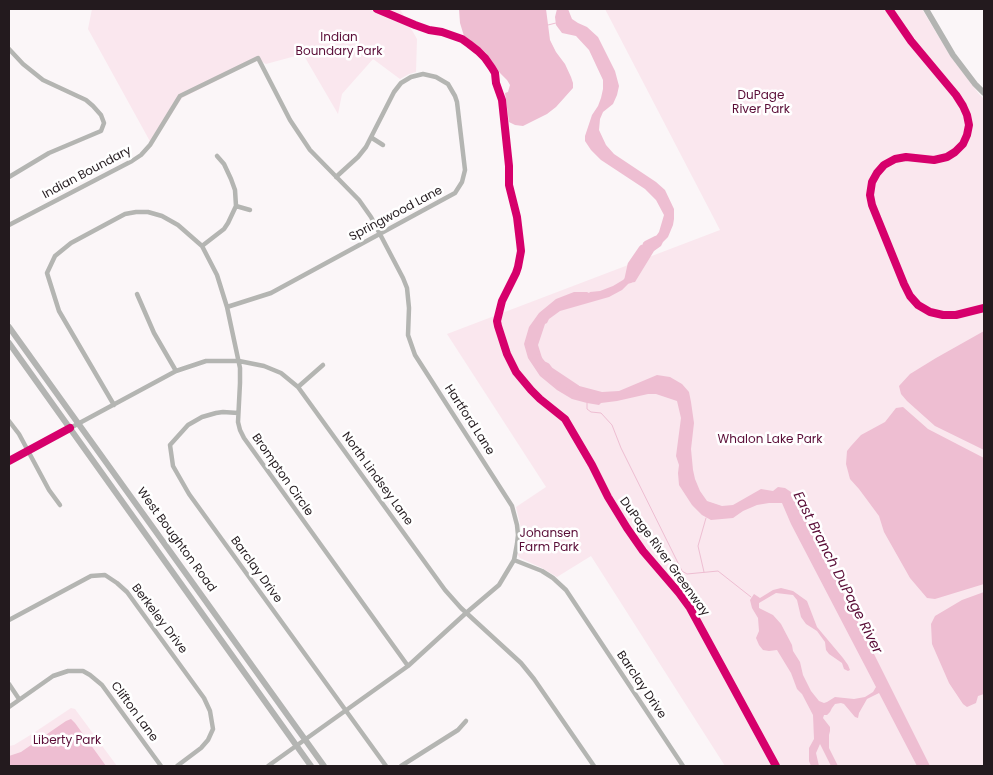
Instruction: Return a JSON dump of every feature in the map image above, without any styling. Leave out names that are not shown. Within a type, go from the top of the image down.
[{"type":"main road","points":[[926,9],[952,55],[984,93]]},
{"type":"main road","name":"West Boughton Road","points":[[9,327],[324,766]]},
{"type":"main road","name":"West Boughton Road","points":[[9,343],[312,766]]},
{"type":"street","points":[[9,49],[23,64],[44,80],[90,103],[101,115],[104,123],[101,131],[49,153],[9,176]]},
{"type":"street","name":"Hartford Lane","points":[[258,58],[290,120],[310,150],[366,208],[407,288],[410,308],[408,335],[415,356],[512,506],[518,535],[514,560],[499,585],[408,666],[268,766]]},
{"type":"street","name":"Indian Boundary","points":[[9,225],[136,158],[150,145],[180,96],[258,58]]},
{"type":"street","name":"Springwood Lane","points":[[227,307],[271,292],[455,193],[460,187],[465,170],[457,102],[452,89],[442,80],[430,75],[418,75],[406,79],[394,92],[372,138],[358,157],[336,177]]},
{"type":"street","points":[[372,138],[383,145]]},
{"type":"street","points":[[202,246],[224,229],[236,206],[231,179],[224,164],[217,156]]},
{"type":"street","points":[[236,206],[250,210]]},
{"type":"street","name":"Brompton Circle","points":[[114,405],[59,311],[47,273],[56,256],[71,243],[126,214],[148,212],[162,216],[178,225],[202,246],[216,275],[227,307],[239,361],[238,413],[240,430],[249,447],[408,666]]},
{"type":"street","points":[[137,294],[154,333],[176,371]]},
{"type":"street","name":"North Lindsey Lane","points":[[70,428],[176,371],[206,361],[239,361],[264,366],[281,373],[298,387],[439,582],[466,613],[520,663],[534,679],[594,766]]},
{"type":"street","points":[[298,387],[323,364]]},
{"type":"street","name":"Barclay Drive","points":[[238,413],[216,413],[202,417],[188,425],[170,445],[173,466],[189,494],[386,766]]},
{"type":"street","points":[[9,420],[29,450],[60,505]]},
{"type":"street","points":[[9,461],[70,428]]},
{"type":"street","name":"Barclay Drive","points":[[514,560],[542,571],[566,590],[683,766]]},
{"type":"street","name":"Berkeley Drive","points":[[9,620],[91,576],[105,576],[117,583],[127,592],[204,698],[210,711],[213,729],[208,740],[202,748],[178,766]]},
{"type":"street","name":"Clifton Lane","points":[[9,707],[53,676],[68,671],[83,671],[102,685],[161,766]]},
{"type":"street","points":[[9,684],[19,699]]},
{"type":"street","points":[[401,766],[458,730],[466,721]]},
{"type":"green space","name":"Indian Boundary Park","points":[[92,9],[400,9],[417,39],[416,72],[400,79],[373,59],[342,94],[338,114],[303,54],[266,64],[257,59],[182,98],[152,145],[88,29]]},
{"type":"green space","name":"Whalon Lake Park","points":[[605,9],[922,9],[951,57],[984,99],[984,766],[725,766],[591,556],[557,577],[520,558],[518,555],[521,544],[521,528],[516,507],[546,487],[447,334],[720,230]]},
{"type":"green space","name":"Liberty Park","points":[[71,708],[75,709],[117,766],[9,766],[9,746],[32,734]]},
{"type":"shaded area","points":[[459,9],[546,9],[550,40],[565,64],[573,83],[573,88],[547,114],[523,126],[509,122],[505,93],[508,92],[510,85],[486,53],[464,36],[460,23]]},
{"type":"shaded area","points":[[557,9],[568,9],[572,19],[587,27],[598,37],[615,71],[619,86],[617,95],[613,104],[603,112],[600,119],[599,130],[606,145],[614,154],[665,190],[674,209],[674,219],[668,237],[654,251],[635,282],[629,283],[622,290],[609,297],[560,311],[549,319],[545,324],[538,345],[543,361],[542,365],[568,383],[602,392],[619,391],[657,375],[670,377],[682,384],[689,392],[694,423],[691,449],[693,470],[700,491],[707,501],[722,506],[733,505],[761,489],[773,491],[778,487],[785,488],[791,492],[930,766],[917,766],[879,693],[867,699],[858,718],[841,703],[835,704],[827,715],[824,715],[823,718],[830,727],[829,748],[838,766],[831,766],[820,744],[816,753],[819,766],[811,766],[809,748],[814,739],[813,715],[777,650],[763,650],[759,645],[756,638],[759,631],[758,618],[750,600],[754,594],[760,598],[773,590],[781,588],[793,591],[807,601],[817,627],[848,665],[850,670],[848,671],[844,669],[842,663],[829,654],[826,650],[825,642],[817,631],[806,624],[801,617],[797,600],[793,595],[776,593],[759,603],[759,608],[773,615],[781,624],[800,662],[803,675],[811,691],[819,701],[824,703],[835,697],[854,699],[865,697],[873,692],[876,687],[791,524],[782,503],[757,505],[733,518],[711,520],[702,515],[692,505],[679,485],[679,465],[676,456],[681,418],[677,401],[656,394],[601,403],[599,405],[572,399],[540,376],[528,358],[524,344],[529,327],[539,313],[556,299],[574,292],[589,293],[600,291],[623,280],[643,249],[646,249],[647,245],[659,232],[664,215],[656,200],[645,189],[601,160],[585,141],[592,115],[601,98],[603,80],[589,50],[576,36],[562,33],[556,25]]},
{"type":"shaded area","points":[[984,331],[984,450],[935,426],[907,401],[901,394],[899,386],[910,374]]},
{"type":"shaded area","points":[[903,407],[928,429],[984,458],[984,584],[935,599],[927,598],[910,578],[884,532],[879,516],[850,479],[846,464],[847,451],[861,435],[885,422],[896,408]]},
{"type":"shaded area","points":[[984,592],[984,694],[978,696],[976,703],[967,707],[949,683],[932,644],[931,624],[935,616],[962,600]]},
{"type":"shaded area","name":"Liberty Park","points":[[71,719],[106,766],[9,766],[9,756],[21,752]]},
{"type":"waterway","points":[[548,25],[556,23]]},
{"type":"waterway","name":"East Branch DuPage River","points":[[629,279],[632,265],[643,249],[646,250],[647,245],[657,240]]},
{"type":"waterway","name":"East Branch DuPage River","points":[[537,359],[549,371],[576,389]]},
{"type":"waterway","points":[[587,403],[587,409],[591,412],[601,413],[612,425],[621,448],[682,571],[687,574],[718,571],[751,597]]},
{"type":"waterway","points":[[704,572],[698,546],[706,518]]},
{"type":"cycle path","name":"DuPage River Greenway","points":[[377,9],[429,30],[462,39],[485,58],[495,73],[496,83],[502,100],[509,166],[509,185],[517,217],[521,251],[516,273],[502,301],[497,321],[507,354],[516,372],[531,390],[565,419],[627,528],[643,551],[690,608],[776,766]]},
{"type":"cycle path","points":[[889,9],[911,41],[956,95],[967,115],[969,125],[963,144],[947,157],[934,160],[906,157],[895,159],[884,165],[872,182],[870,195],[872,205],[904,284],[910,296],[918,305],[930,312],[943,315],[956,315],[984,308]]},
{"type":"cycle path","points":[[9,461],[70,428]]},
{"type":"park label","name":"DuPage River Park","points":[[761,103]]},
{"type":"park label","name":"Johansen Farm Park","points":[[549,541]]}]
